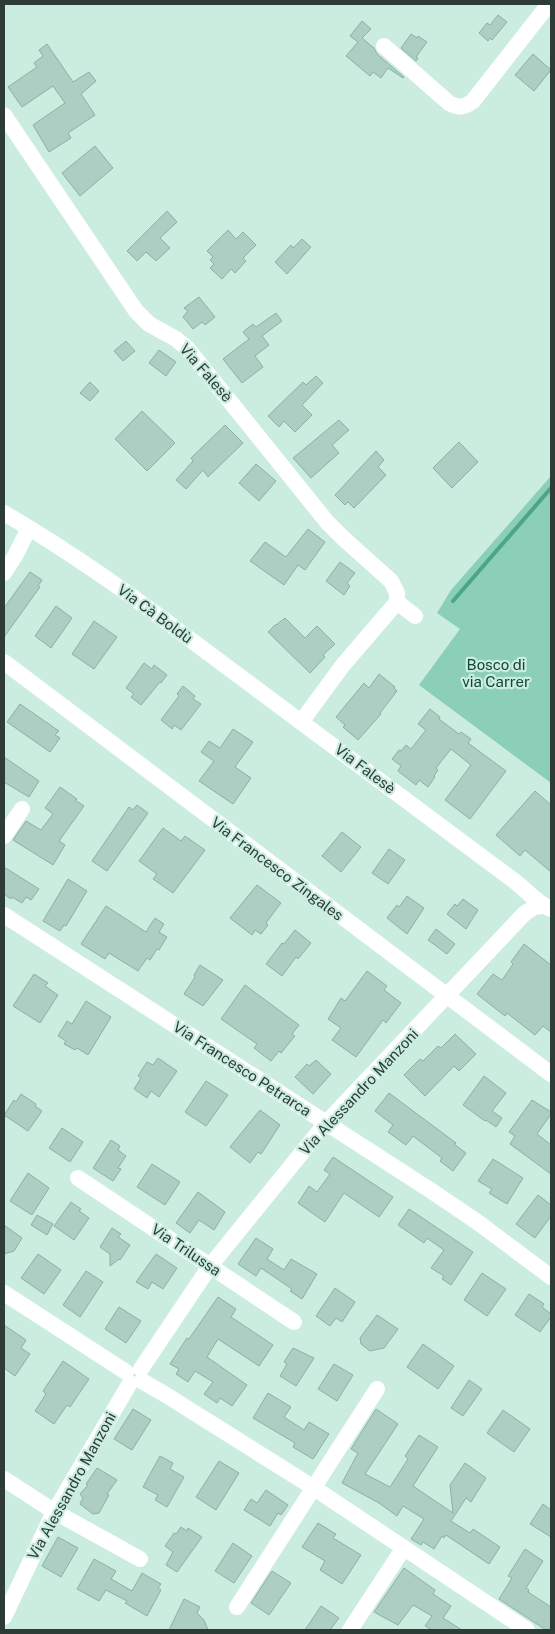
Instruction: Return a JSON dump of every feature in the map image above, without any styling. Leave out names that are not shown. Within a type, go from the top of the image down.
[{"type":"street","points":[[384,46],[449,103],[460,108],[473,101],[549,4]]},
{"type":"street","name":"Via Falesè","points":[[4,115],[136,311],[149,324],[176,339],[187,348],[327,522],[391,581],[397,593],[397,602]]},
{"type":"street","name":"Via Cà Boldù","points":[[4,513],[148,608],[301,722]]},
{"type":"street","points":[[4,574],[29,528]]},
{"type":"street","points":[[301,722],[343,665],[397,602],[415,616]]},
{"type":"street","name":"Via Francesco Zingales","points":[[4,662],[551,1074]]},
{"type":"street","name":"Via Falesè","points":[[301,722],[547,907]]},
{"type":"street","points":[[4,836],[22,809]]},
{"type":"street","name":"Via Alessandro Manzoni","points":[[4,1617],[55,1512],[134,1376],[210,1266],[326,1123],[448,997],[524,914],[534,907],[547,907]]},
{"type":"street","name":"Via Francesco Petrarca","points":[[4,915],[476,1222],[551,1277]]},
{"type":"street","name":"Via Trilussa","points":[[78,1178],[294,1322]]},
{"type":"street","points":[[4,1293],[314,1488],[527,1630]]},
{"type":"street","points":[[236,1607],[377,1388]]},
{"type":"street","points":[[4,1479],[55,1512],[140,1559]]},
{"type":"street","points":[[350,1630],[403,1549]]},
{"type":"green space","name":"Bosco di via Carrer","points":[[551,476],[551,783],[419,685],[460,629],[437,613],[451,590]]},
{"type":"building","points":[[498,15],[507,22],[492,40],[490,38],[488,41],[479,33],[487,23],[490,25]]},
{"type":"building","points":[[362,21],[371,29],[362,38],[403,78],[388,68],[381,78],[373,72],[370,76],[346,56],[358,42],[350,36]]},
{"type":"building","points":[[411,34],[427,42],[416,57],[418,58],[416,61],[401,48]]},
{"type":"building","points":[[47,44],[73,82],[89,72],[96,81],[81,94],[95,115],[68,133],[71,138],[49,152],[33,125],[65,103],[53,86],[22,107],[8,87],[37,67],[34,63],[43,56],[39,50]]},
{"type":"building","points":[[533,54],[551,70],[534,91],[515,75]]},
{"type":"building","points":[[95,146],[113,168],[80,196],[62,173]]},
{"type":"building","points":[[167,211],[177,222],[160,238],[170,248],[156,261],[146,252],[137,261],[127,251]]},
{"type":"building","points":[[228,230],[236,239],[243,232],[256,245],[243,258],[246,261],[235,273],[231,269],[222,279],[210,268],[214,264],[210,260],[213,257],[207,251]]},
{"type":"building","points":[[302,239],[311,247],[287,274],[275,262],[291,245],[293,248]]},
{"type":"building","points":[[199,297],[215,317],[205,325],[202,322],[193,329],[183,317],[188,311],[184,308]]},
{"type":"building","points":[[276,313],[282,321],[262,336],[269,345],[255,356],[263,367],[242,383],[223,359],[249,339],[243,332],[253,324],[256,327]]},
{"type":"building","points":[[126,341],[135,351],[123,361],[114,351]]},
{"type":"building","points":[[159,350],[176,362],[166,376],[149,363]]},
{"type":"building","points":[[316,376],[323,383],[302,405],[312,415],[295,432],[284,421],[279,427],[268,416],[303,382],[306,385]]},
{"type":"building","points":[[90,382],[99,391],[90,401],[80,393]]},
{"type":"building","points":[[142,411],[175,443],[147,471],[115,439]]},
{"type":"building","points":[[339,420],[349,430],[332,445],[339,453],[311,478],[293,458]]},
{"type":"building","points":[[225,425],[243,443],[208,477],[203,470],[186,489],[176,480],[193,461],[191,458]]},
{"type":"building","points":[[459,442],[478,462],[452,488],[433,468]]},
{"type":"building","points":[[376,451],[384,460],[378,467],[386,475],[354,508],[348,502],[345,505],[335,495]]},
{"type":"building","points":[[256,464],[276,481],[259,501],[239,483]]},
{"type":"building","points":[[308,529],[325,542],[305,570],[298,565],[284,585],[250,561],[265,542],[286,557]]},
{"type":"building","points":[[340,562],[355,573],[347,583],[350,586],[344,595],[326,581]]},
{"type":"building","points":[[30,572],[42,580],[38,586],[40,587],[4,637],[4,608]]},
{"type":"building","points":[[56,606],[72,618],[51,648],[35,636]]},
{"type":"building","points":[[285,618],[305,638],[317,626],[335,644],[323,655],[325,657],[310,673],[268,632]]},
{"type":"building","points":[[94,621],[117,637],[94,669],[72,654]]},
{"type":"building","points":[[144,663],[152,669],[154,665],[167,675],[141,705],[131,697],[134,694],[126,688]]},
{"type":"building","points":[[379,674],[395,687],[397,691],[381,714],[358,740],[343,727],[345,725],[336,717],[364,683],[369,688]]},
{"type":"building","points":[[183,686],[195,696],[193,699],[201,704],[181,730],[174,725],[172,729],[161,720],[179,696],[177,694]]},
{"type":"building","points":[[20,704],[59,731],[55,735],[60,738],[50,752],[7,722]]},
{"type":"building","points":[[430,709],[440,717],[439,719],[459,734],[461,732],[471,739],[468,743],[506,771],[470,819],[445,800],[471,765],[451,749],[436,768],[438,770],[428,787],[419,780],[416,785],[398,771],[401,766],[392,759],[406,745],[411,749],[426,730],[418,724]]},
{"type":"building","points":[[233,729],[253,742],[235,767],[251,778],[233,804],[199,781],[214,761],[201,752],[209,741],[220,748]]},
{"type":"building","points":[[4,757],[39,781],[29,797],[4,782]]},
{"type":"building","points":[[60,787],[84,806],[59,841],[65,845],[53,865],[13,840],[26,821],[41,830],[53,814],[45,808]]},
{"type":"building","points":[[535,791],[551,805],[551,872],[525,850],[520,856],[496,835]]},
{"type":"building","points":[[137,805],[148,813],[107,871],[92,861],[129,807],[133,810]]},
{"type":"building","points":[[163,828],[181,841],[185,836],[205,850],[173,893],[153,879],[157,874],[139,861]]},
{"type":"building","points":[[342,832],[361,847],[341,872],[322,856]]},
{"type":"building","points":[[389,849],[405,860],[388,884],[372,873]]},
{"type":"building","points":[[4,867],[39,889],[31,900],[26,897],[22,903],[4,894]]},
{"type":"building","points":[[68,879],[87,891],[66,926],[64,925],[60,931],[43,921]]},
{"type":"building","points":[[257,885],[281,903],[266,923],[268,925],[261,934],[255,930],[252,935],[230,918]]},
{"type":"building","points":[[407,896],[424,908],[407,934],[387,918]]},
{"type":"building","points":[[463,899],[478,910],[466,929],[447,914],[455,904],[457,906]]},
{"type":"building","points":[[106,906],[146,932],[155,918],[164,924],[159,932],[167,937],[159,950],[157,949],[150,960],[147,958],[138,971],[109,953],[105,959],[81,944]]},
{"type":"building","points":[[436,929],[455,944],[447,954],[428,940]]},
{"type":"building","points":[[295,930],[311,943],[298,959],[296,957],[282,976],[266,964]]},
{"type":"building","points":[[524,944],[551,965],[551,1032],[543,1026],[535,1035],[507,1013],[505,1016],[477,994],[493,974],[502,980],[513,964],[511,962]]},
{"type":"building","points":[[200,965],[223,980],[203,1006],[184,994]]},
{"type":"building","points":[[367,971],[387,986],[384,990],[401,1003],[386,1023],[383,1020],[356,1057],[332,1040],[341,1028],[328,1019],[341,998],[345,1001]]},
{"type":"building","points":[[34,974],[48,983],[45,986],[58,995],[40,1023],[13,1006]]},
{"type":"building","points":[[245,985],[299,1025],[292,1034],[295,1036],[281,1053],[279,1051],[271,1061],[254,1048],[257,1044],[221,1019]]},
{"type":"building","points":[[86,1001],[111,1017],[88,1055],[77,1048],[75,1050],[64,1044],[66,1041],[58,1036],[67,1021],[72,1024]]},
{"type":"building","points":[[455,1034],[476,1054],[459,1071],[454,1066],[425,1096],[404,1075],[420,1059],[423,1061],[438,1046],[441,1048]]},
{"type":"building","points":[[158,1058],[177,1071],[159,1097],[151,1091],[147,1098],[134,1089],[141,1078],[138,1076],[147,1062],[153,1065]]},
{"type":"building","points":[[316,1060],[331,1074],[313,1094],[295,1077],[307,1064],[309,1066]]},
{"type":"building","points":[[484,1076],[506,1093],[492,1111],[502,1118],[496,1127],[463,1105]]},
{"type":"building","points":[[206,1081],[228,1095],[206,1126],[185,1112]]},
{"type":"building","points":[[389,1093],[456,1143],[454,1144],[466,1153],[453,1171],[440,1161],[442,1158],[413,1136],[406,1145],[388,1132],[393,1125],[375,1111]]},
{"type":"building","points":[[21,1094],[36,1104],[35,1106],[42,1111],[28,1131],[4,1115],[14,1100],[16,1102]]},
{"type":"building","points":[[532,1100],[551,1112],[537,1134],[551,1145],[551,1174],[510,1144],[515,1136],[509,1132]]},
{"type":"building","points":[[260,1110],[280,1125],[261,1154],[258,1152],[250,1163],[230,1147]]},
{"type":"building","points":[[62,1128],[83,1142],[70,1162],[49,1148]]},
{"type":"building","points":[[111,1140],[120,1146],[118,1150],[126,1156],[118,1168],[121,1169],[113,1181],[93,1168]]},
{"type":"building","points":[[333,1157],[393,1197],[379,1217],[344,1193],[325,1222],[298,1203],[309,1186],[317,1192],[330,1174],[324,1170]]},
{"type":"building","points":[[493,1159],[523,1178],[507,1204],[489,1193],[492,1189],[478,1181]]},
{"type":"building","points":[[152,1164],[180,1182],[165,1205],[137,1187]]},
{"type":"building","points":[[28,1173],[49,1188],[32,1215],[10,1201]]},
{"type":"building","points":[[198,1192],[225,1212],[214,1230],[199,1220],[190,1233],[176,1223]]},
{"type":"building","points":[[538,1195],[551,1205],[551,1216],[535,1238],[516,1224]]},
{"type":"building","points":[[71,1202],[89,1218],[74,1240],[54,1226]]},
{"type":"building","points":[[409,1209],[473,1252],[451,1285],[442,1279],[444,1276],[431,1268],[444,1250],[427,1238],[424,1243],[398,1225]]},
{"type":"building","points":[[37,1215],[53,1224],[47,1235],[31,1225]]},
{"type":"building","points":[[4,1225],[22,1238],[14,1251],[4,1254]]},
{"type":"building","points":[[112,1228],[121,1234],[118,1237],[130,1245],[120,1260],[110,1266],[110,1254],[100,1247]]},
{"type":"building","points":[[256,1238],[273,1249],[267,1259],[284,1270],[291,1259],[317,1274],[302,1299],[290,1291],[292,1289],[261,1268],[256,1276],[238,1264]]},
{"type":"building","points":[[38,1254],[61,1270],[44,1294],[21,1278]]},
{"type":"building","points":[[156,1254],[177,1268],[163,1289],[152,1282],[148,1289],[136,1282]]},
{"type":"building","points":[[86,1271],[103,1282],[80,1317],[63,1305]]},
{"type":"building","points":[[482,1273],[506,1289],[487,1316],[464,1300]]},
{"type":"building","points":[[335,1288],[355,1302],[342,1322],[336,1318],[330,1326],[316,1316]]},
{"type":"building","points":[[529,1294],[544,1304],[542,1307],[551,1314],[551,1317],[540,1332],[515,1315]]},
{"type":"building","points":[[218,1297],[236,1309],[231,1317],[273,1345],[259,1366],[218,1339],[207,1357],[247,1385],[232,1406],[220,1398],[217,1403],[204,1394],[213,1382],[195,1371],[188,1382],[176,1374],[179,1369],[170,1364]]},
{"type":"building","points":[[119,1307],[141,1321],[126,1343],[105,1329]]},
{"type":"building","points":[[377,1315],[398,1329],[384,1348],[370,1351],[361,1344],[360,1338]]},
{"type":"building","points":[[4,1325],[26,1340],[21,1348],[30,1354],[15,1376],[4,1368]]},
{"type":"building","points":[[423,1344],[454,1366],[438,1389],[407,1367]]},
{"type":"building","points":[[293,1348],[314,1358],[296,1386],[280,1376],[287,1364],[284,1362]]},
{"type":"building","points":[[63,1361],[89,1379],[70,1407],[67,1405],[54,1424],[35,1411],[46,1394],[43,1391]]},
{"type":"building","points":[[334,1364],[353,1375],[337,1401],[318,1389]]},
{"type":"building","points":[[469,1380],[482,1389],[463,1416],[451,1408]]},
{"type":"building","points":[[268,1393],[291,1407],[284,1417],[304,1430],[309,1422],[329,1434],[313,1459],[293,1447],[295,1443],[253,1418]]},
{"type":"building","points":[[133,1409],[151,1420],[132,1450],[114,1439]]},
{"type":"building","points":[[376,1409],[398,1424],[365,1474],[390,1487],[408,1459],[405,1456],[419,1435],[438,1447],[413,1486],[453,1513],[450,1485],[465,1463],[486,1478],[471,1502],[466,1498],[451,1521],[470,1533],[473,1529],[500,1547],[489,1564],[446,1535],[444,1538],[442,1536],[434,1549],[423,1542],[421,1545],[411,1539],[424,1519],[403,1506],[397,1516],[379,1503],[342,1483],[358,1453],[351,1449]]},
{"type":"building","points":[[503,1410],[530,1429],[514,1452],[487,1433]]},
{"type":"building","points":[[160,1456],[173,1463],[170,1469],[184,1477],[167,1507],[155,1500],[158,1495],[143,1487]]},
{"type":"building","points":[[219,1461],[239,1473],[216,1510],[196,1497]]},
{"type":"building","points":[[97,1468],[117,1480],[107,1494],[109,1495],[99,1513],[93,1514],[80,1504],[83,1498],[80,1494],[88,1485],[86,1484]]},
{"type":"building","points":[[266,1490],[288,1505],[281,1515],[278,1513],[270,1526],[244,1510],[251,1499],[257,1503]]},
{"type":"building","points":[[543,1504],[551,1510],[551,1537],[530,1524]]},
{"type":"building","points":[[318,1523],[336,1534],[333,1538],[361,1555],[342,1584],[320,1570],[325,1561],[302,1547]]},
{"type":"building","points":[[181,1527],[187,1531],[188,1528],[202,1537],[177,1572],[166,1565],[173,1552],[165,1546]]},
{"type":"building","points":[[58,1537],[78,1548],[61,1577],[42,1566]]},
{"type":"building","points":[[233,1543],[252,1556],[234,1583],[215,1571]]},
{"type":"building","points":[[525,1549],[543,1561],[526,1588],[529,1590],[528,1592],[551,1607],[551,1630],[546,1630],[499,1599],[512,1578],[508,1576]]},
{"type":"building","points":[[94,1559],[116,1571],[111,1579],[132,1591],[142,1573],[161,1584],[158,1588],[161,1590],[147,1616],[125,1603],[127,1601],[106,1590],[99,1601],[77,1589]]},
{"type":"building","points":[[404,1568],[435,1590],[433,1594],[451,1606],[443,1618],[462,1630],[432,1630],[425,1626],[432,1616],[413,1605],[398,1625],[374,1612]]},
{"type":"building","points":[[272,1571],[291,1583],[269,1615],[251,1603]]},
{"type":"building","points":[[184,1599],[200,1607],[197,1613],[204,1620],[208,1630],[169,1630]]},
{"type":"building","points":[[321,1606],[339,1618],[330,1630],[305,1630]]},
{"type":"waterway","points":[[453,601],[551,488]]}]
